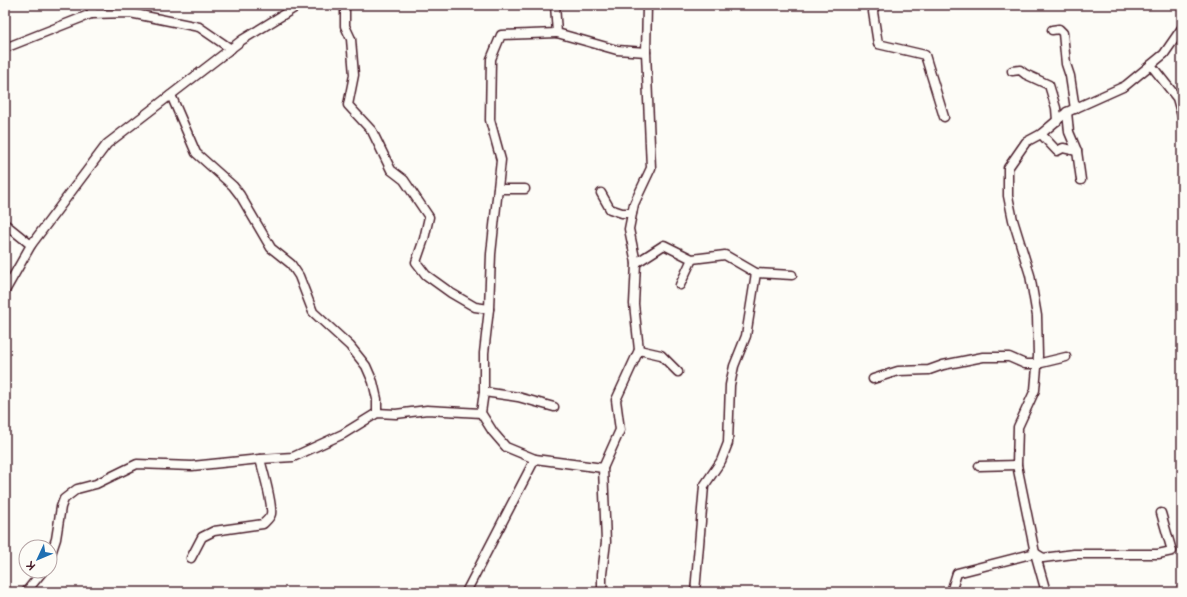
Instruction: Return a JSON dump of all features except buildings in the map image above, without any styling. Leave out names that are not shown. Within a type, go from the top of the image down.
[{"type":"street","points":[[92,14],[93,5]]},
{"type":"street","points":[[5,291],[31,245],[107,144],[242,40],[300,5]]},
{"type":"street","points":[[345,5],[345,26],[351,40],[354,75],[348,104],[372,131],[391,170],[404,180],[429,218],[416,262],[426,276],[451,293],[475,307],[488,309]]},
{"type":"street","points":[[554,5],[558,33]]},
{"type":"street","points":[[602,592],[602,574],[606,542],[603,468],[620,430],[616,400],[639,350],[634,304],[636,263],[629,229],[634,204],[651,168],[646,52],[647,5]]},
{"type":"street","points":[[875,5],[874,12],[878,44],[925,55],[944,117]]},
{"type":"street","points":[[5,48],[92,14],[130,13],[200,27],[231,49]]},
{"type":"street","points":[[1046,592],[1035,553],[1017,465],[1018,426],[1035,390],[1037,364],[1037,316],[1030,275],[1013,220],[1008,196],[1008,168],[1026,142],[1041,134],[1067,112],[1125,86],[1164,54],[1182,28]]},
{"type":"street","points":[[1052,30],[1060,29],[1063,33],[1066,64],[1070,76],[1076,109]]},
{"type":"street","points":[[603,468],[535,460],[506,448],[493,432],[481,413],[484,392],[484,353],[491,254],[501,160],[490,120],[491,59],[501,35],[558,33],[617,50],[646,52]]},
{"type":"street","points":[[1151,65],[1177,98],[1182,116]]},
{"type":"street","points":[[1012,71],[1020,70],[1025,74],[1049,85],[1056,108],[1057,121]]},
{"type":"street","points":[[171,95],[196,154],[233,186],[240,195],[271,248],[291,264],[299,276],[313,312],[350,346],[366,366],[373,382],[377,399],[377,413]]},
{"type":"street","points":[[1067,112],[1068,132],[1077,151],[1081,180]]},
{"type":"street","points":[[1041,134],[1057,151],[1063,148],[1077,151]]},
{"type":"street","points":[[498,189],[525,189]]},
{"type":"street","points":[[601,193],[610,209],[622,213],[632,212]]},
{"type":"street","points":[[5,224],[31,245]]},
{"type":"street","points":[[636,263],[664,245],[692,259],[725,255],[756,273],[792,275]]},
{"type":"street","points":[[680,285],[692,259]]},
{"type":"street","points":[[695,592],[704,486],[721,460],[728,443],[730,385],[734,366],[746,336],[756,273]]},
{"type":"street","points":[[639,350],[660,355],[678,372]]},
{"type":"street","points":[[873,379],[898,371],[929,370],[943,365],[983,357],[1008,357],[1025,364],[1037,364],[1066,357]]},
{"type":"street","points":[[484,392],[518,397],[554,407]]},
{"type":"street","points":[[56,539],[61,508],[64,500],[77,489],[96,484],[137,464],[192,466],[293,457],[343,434],[377,413],[396,414],[427,410],[481,413]]},
{"type":"street","points":[[192,558],[202,537],[214,531],[263,524],[267,521],[271,514],[268,492],[260,459]]},
{"type":"street","points":[[466,592],[535,460]]},
{"type":"street","points":[[979,466],[1017,465]]},
{"type":"street","points":[[951,592],[957,573],[1035,553],[1043,558],[1074,554],[1158,554],[1172,551],[1161,513]]},
{"type":"street","points":[[26,592],[37,579]]}]
